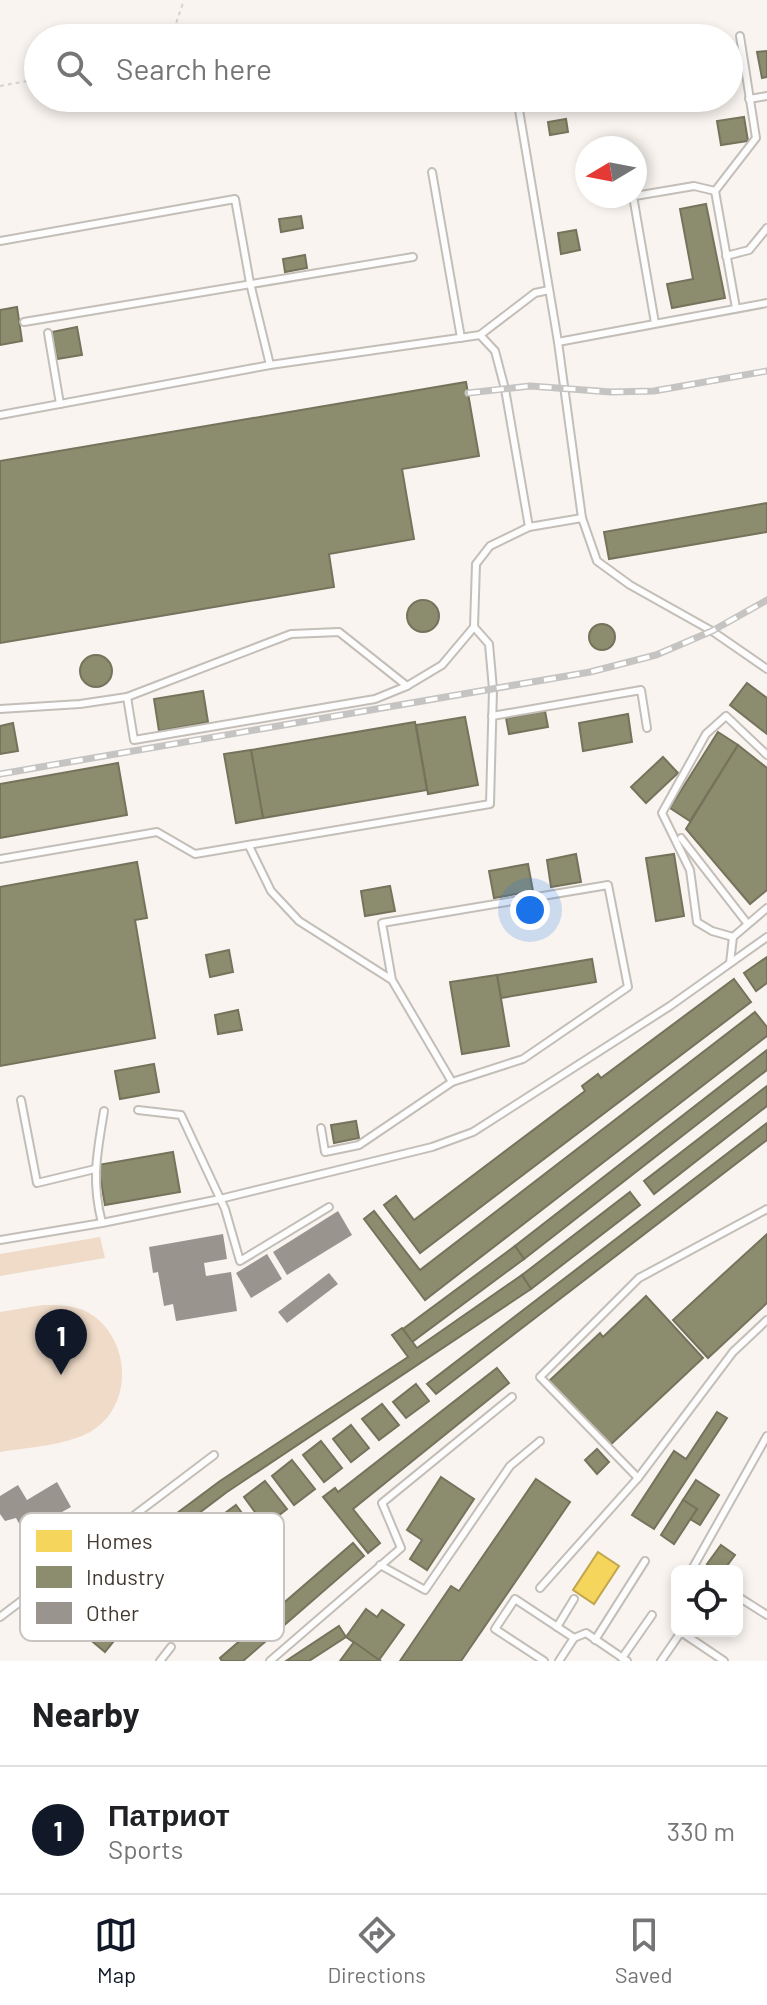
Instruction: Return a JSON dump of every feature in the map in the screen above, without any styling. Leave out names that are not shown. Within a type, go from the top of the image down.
[{"type":"lane","points":[[736,308],[715,191],[756,138],[743,55]]},
{"type":"lane","points":[[749,99],[767,96]]},
{"type":"lane","points":[[519,112],[558,342],[582,518],[597,561],[630,585],[712,631],[767,669]]},
{"type":"lane","points":[[432,172],[461,338]]},
{"type":"lane","points":[[647,194],[694,186],[715,191]]},
{"type":"lane","points":[[0,241],[235,199],[250,283],[270,365]]},
{"type":"lane","points":[[635,208],[655,323]]},
{"type":"lane","points":[[726,256],[749,250],[767,228]]},
{"type":"lane","points":[[24,322],[413,257]]},
{"type":"lane","points":[[0,415],[270,365],[480,335],[535,293],[549,290]]},
{"type":"lane","points":[[558,342],[767,303]]},
{"type":"lane","points":[[48,333],[60,404]]},
{"type":"lane","points":[[480,335],[495,351],[505,389],[529,527]]},
{"type":"lane","points":[[127,697],[134,740],[375,699],[407,686],[442,665],[474,627],[476,564],[490,546],[529,527],[582,518]]},
{"type":"lane","points":[[0,859],[157,832],[195,854],[490,804],[493,689],[489,644],[474,627]]},
{"type":"lane","points":[[0,709],[80,704],[127,697],[291,634],[339,632],[407,686]]},
{"type":"lane","points":[[492,716],[641,690],[647,728]]},
{"type":"lane","points":[[733,937],[712,931],[697,922],[690,870],[662,813],[706,734],[726,716],[767,755]]},
{"type":"lane","points":[[681,838],[747,923]]},
{"type":"lane","points":[[249,846],[271,891],[299,921],[392,980]]},
{"type":"lane","points":[[321,1128],[325,1152],[359,1145],[452,1082],[523,1059],[628,987],[608,885],[382,923],[392,980],[452,1082]]},
{"type":"lane","points":[[730,963],[733,937],[767,908]]},
{"type":"lane","points":[[0,1240],[220,1199],[432,1147],[473,1132],[670,1006],[767,937]]},
{"type":"lane","points":[[21,1100],[37,1183],[95,1169]]},
{"type":"lane","points":[[138,1110],[181,1115],[220,1199],[240,1261],[329,1207]]},
{"type":"lane","points":[[102,1223],[95,1194],[95,1169],[104,1111]]},
{"type":"lane","points":[[638,1478],[540,1377],[639,1278],[767,1209]]},
{"type":"lane","points":[[540,1588],[638,1478],[733,1352],[767,1320]]},
{"type":"lane","points":[[270,1661],[401,1548],[382,1503],[512,1397]]},
{"type":"lane","points":[[694,1565],[767,1436]]},
{"type":"lane","points":[[380,1565],[425,1590],[510,1466],[540,1441]]},
{"type":"lane","points":[[137,1513],[214,1455]]},
{"type":"lane","points":[[595,1640],[645,1561]]},
{"type":"lane","points":[[544,1661],[495,1629],[515,1599],[574,1638]]},
{"type":"lane","points":[[557,1627],[574,1599]]},
{"type":"lane","points":[[743,1600],[767,1615]]},
{"type":"lane","points":[[0,1617],[20,1602]]},
{"type":"lane","points":[[559,1661],[574,1638],[586,1633],[624,1659],[652,1615]]},
{"type":"lane","points":[[661,1661],[681,1632],[724,1661]]},
{"type":"lane","points":[[160,1661],[171,1647]]},
{"type":"path","points":[[176,24],[184,0]]},
{"type":"path","points":[[0,86],[24,82]]},
{"type":"shaded area","points":[[100,1237],[105,1258],[0,1276],[0,1254]]},
{"type":"shaded area","points":[[43,1305],[83,1310],[107,1329],[121,1360],[120,1393],[104,1421],[80,1437],[0,1452],[0,1312]]},
{"type":"building: Homes","points":[[598,1552],[619,1566],[594,1604],[573,1590]]},
{"type":"building: Industry","points":[[767,51],[767,77],[762,78],[757,52]]},
{"type":"building: Industry","points":[[744,117],[748,141],[721,145],[717,121]]},
{"type":"building: Industry","points":[[566,119],[568,132],[550,135],[548,122]]},
{"type":"building: Industry","points":[[706,204],[725,298],[672,308],[667,284],[693,279],[680,209]]},
{"type":"building: Industry","points":[[301,216],[303,228],[281,232],[279,219]]},
{"type":"building: Industry","points":[[576,230],[580,250],[561,254],[558,233]]},
{"type":"building: Industry","points":[[305,255],[307,268],[285,272],[283,259]]},
{"type":"building: Industry","points":[[17,307],[22,341],[0,345],[0,310]]},
{"type":"building: Industry","points":[[77,327],[82,355],[57,359],[52,332]]},
{"type":"building: Industry","points":[[466,382],[479,456],[402,469],[414,539],[329,554],[334,587],[0,643],[0,461]]},
{"type":"building: Industry","points":[[767,503],[767,532],[609,559],[604,532]]},
{"type":"building: Industry","points":[[423,600],[435,604],[439,616],[435,628],[423,632],[411,628],[407,616],[411,604]]},
{"type":"building: Industry","points":[[602,624],[611,628],[615,637],[611,646],[602,650],[593,646],[589,637],[593,628]]},
{"type":"building: Industry","points":[[96,655],[108,659],[112,671],[108,683],[96,687],[84,683],[80,671],[84,659]]},
{"type":"building: Industry","points":[[747,683],[767,698],[767,734],[730,705]]},
{"type":"building: Industry","points":[[203,691],[208,722],[159,731],[154,699]]},
{"type":"building: Industry","points":[[545,711],[548,727],[509,734],[506,718]]},
{"type":"building: Industry","points":[[628,714],[632,742],[583,751],[579,723]]},
{"type":"building: Industry","points":[[465,717],[478,785],[428,794],[416,725]]},
{"type":"building: Industry","points":[[415,722],[427,790],[263,818],[251,750]]},
{"type":"building: Industry","points":[[13,723],[18,751],[0,754],[0,726]]},
{"type":"building: Industry","points":[[718,732],[738,745],[690,821],[670,808]]},
{"type":"building: Industry","points":[[738,745],[767,768],[767,890],[750,904],[686,829]]},
{"type":"building: Industry","points":[[251,750],[263,818],[236,823],[224,754]]},
{"type":"building: Industry","points":[[663,757],[678,773],[646,803],[631,787]]},
{"type":"building: Industry","points":[[118,763],[127,815],[0,838],[0,784]]},
{"type":"building: Industry","points":[[576,854],[581,882],[551,887],[547,860]]},
{"type":"building: Industry","points":[[674,854],[684,916],[656,921],[646,858]]},
{"type":"building: Industry","points":[[137,862],[147,918],[135,920],[155,1038],[0,1066],[0,887]]},
{"type":"building: Industry","points":[[528,864],[533,891],[494,898],[489,871]]},
{"type":"building: Industry","points":[[390,886],[395,911],[365,916],[361,891]]},
{"type":"building: Industry","points":[[229,950],[233,972],[210,977],[206,955]]},
{"type":"building: Industry","points":[[767,957],[767,983],[756,991],[744,973]]},
{"type":"building: Industry","points":[[592,959],[596,982],[501,998],[497,975]]},
{"type":"building: Industry","points":[[497,975],[509,1046],[462,1054],[450,982]]},
{"type":"building: Industry","points":[[734,979],[751,1002],[420,1253],[384,1205],[396,1196],[414,1220],[585,1091],[582,1086],[598,1074],[601,1078]]},
{"type":"building: Industry","points":[[238,1010],[242,1030],[218,1034],[215,1015]]},
{"type":"building: Industry","points":[[755,1012],[767,1027],[767,1036],[425,1300],[364,1219],[374,1211],[420,1270]]},
{"type":"building: Industry","points":[[767,1050],[767,1070],[524,1259],[515,1246]]},
{"type":"building: Industry","points":[[154,1064],[159,1092],[120,1099],[115,1071]]},
{"type":"building: Industry","points":[[767,1086],[767,1106],[654,1194],[644,1181]]},
{"type":"building: Industry","points":[[356,1121],[359,1138],[334,1143],[331,1125]]},
{"type":"building: Industry","points":[[767,1123],[767,1140],[436,1394],[427,1384]]},
{"type":"building: Industry","points":[[173,1152],[180,1192],[105,1205],[98,1165]]},
{"type":"building: Industry","points":[[630,1192],[640,1205],[531,1289],[522,1275]]},
{"type":"building: Industry","points":[[767,1234],[767,1303],[708,1358],[673,1320]]},
{"type":"building: Industry","points":[[515,1246],[524,1259],[412,1342],[403,1329]]},
{"type":"building: Industry","points":[[522,1275],[531,1289],[199,1513],[177,1513],[220,1481],[408,1357],[392,1335],[402,1328],[417,1348]]},
{"type":"building: Industry","points":[[646,1296],[703,1358],[608,1447],[548,1382],[600,1333],[603,1337]]},
{"type":"building: Industry","points":[[497,1368],[509,1383],[353,1509],[380,1543],[368,1553],[323,1497],[335,1488],[338,1492]]},
{"type":"building: Industry","points":[[416,1384],[429,1401],[406,1418],[393,1402]]},
{"type":"building: Industry","points":[[382,1404],[399,1425],[379,1440],[362,1419]]},
{"type":"building: Industry","points":[[717,1412],[727,1418],[654,1529],[632,1515],[674,1451],[686,1459]]},
{"type":"building: Industry","points":[[351,1425],[369,1448],[351,1462],[333,1439]]},
{"type":"building: Industry","points":[[321,1441],[342,1468],[324,1482],[303,1455]]},
{"type":"building: Industry","points":[[597,1449],[609,1462],[597,1474],[585,1460]]},
{"type":"building: Industry","points":[[292,1460],[315,1489],[294,1505],[272,1476]]},
{"type":"building: Industry","points":[[441,1477],[474,1499],[427,1570],[410,1559],[422,1540],[407,1530]]},
{"type":"building: Industry","points":[[536,1479],[570,1502],[461,1661],[400,1661],[451,1586],[459,1591]]},
{"type":"building: Industry","points":[[696,1480],[719,1495],[700,1525],[690,1519],[697,1509],[683,1500]]},
{"type":"building: Industry","points":[[265,1481],[287,1509],[282,1513],[256,1513],[244,1497]]},
{"type":"building: Industry","points":[[683,1500],[697,1509],[674,1544],[661,1535]]},
{"type":"building: Industry","points":[[236,1505],[242,1513],[225,1513]]},
{"type":"building: Industry","points":[[353,1543],[364,1556],[284,1625],[284,1603]]},
{"type":"building: Industry","points":[[721,1545],[735,1555],[728,1565],[707,1564]]},
{"type":"building: Industry","points":[[366,1609],[377,1617],[382,1610],[404,1625],[379,1660],[346,1637]]},
{"type":"building: Industry","points":[[339,1626],[346,1637],[309,1661],[286,1661]]},
{"type":"building: Industry","points":[[92,1641],[114,1641],[105,1652]]},
{"type":"building: Industry","points":[[240,1641],[266,1641],[243,1661],[222,1661],[220,1658]]},
{"type":"building: Industry","points":[[354,1642],[379,1660],[381,1661],[340,1661]]},
{"type":"building: Other","points":[[338,1211],[352,1235],[287,1275],[273,1252]]},
{"type":"building: Other","points":[[223,1234],[227,1259],[204,1263],[206,1276],[231,1272],[237,1311],[176,1321],[173,1304],[164,1306],[158,1272],[153,1273],[149,1247]]},
{"type":"building: Other","points":[[267,1254],[282,1279],[251,1298],[236,1273]]},
{"type":"building: Other","points":[[329,1273],[338,1284],[287,1323],[278,1312]]},
{"type":"building: Other","points":[[57,1482],[71,1507],[60,1513],[20,1513],[20,1525],[16,1518],[5,1521],[0,1514],[0,1496],[18,1485],[27,1500]]},
{"type":"railway","points":[[468,393],[530,386],[611,392],[654,391],[767,371]]},
{"type":"railway","points":[[0,774],[590,672],[656,655],[712,631],[767,600]]},
{"type":"place","name":"Патриот","points":[[61,1375]]}]
